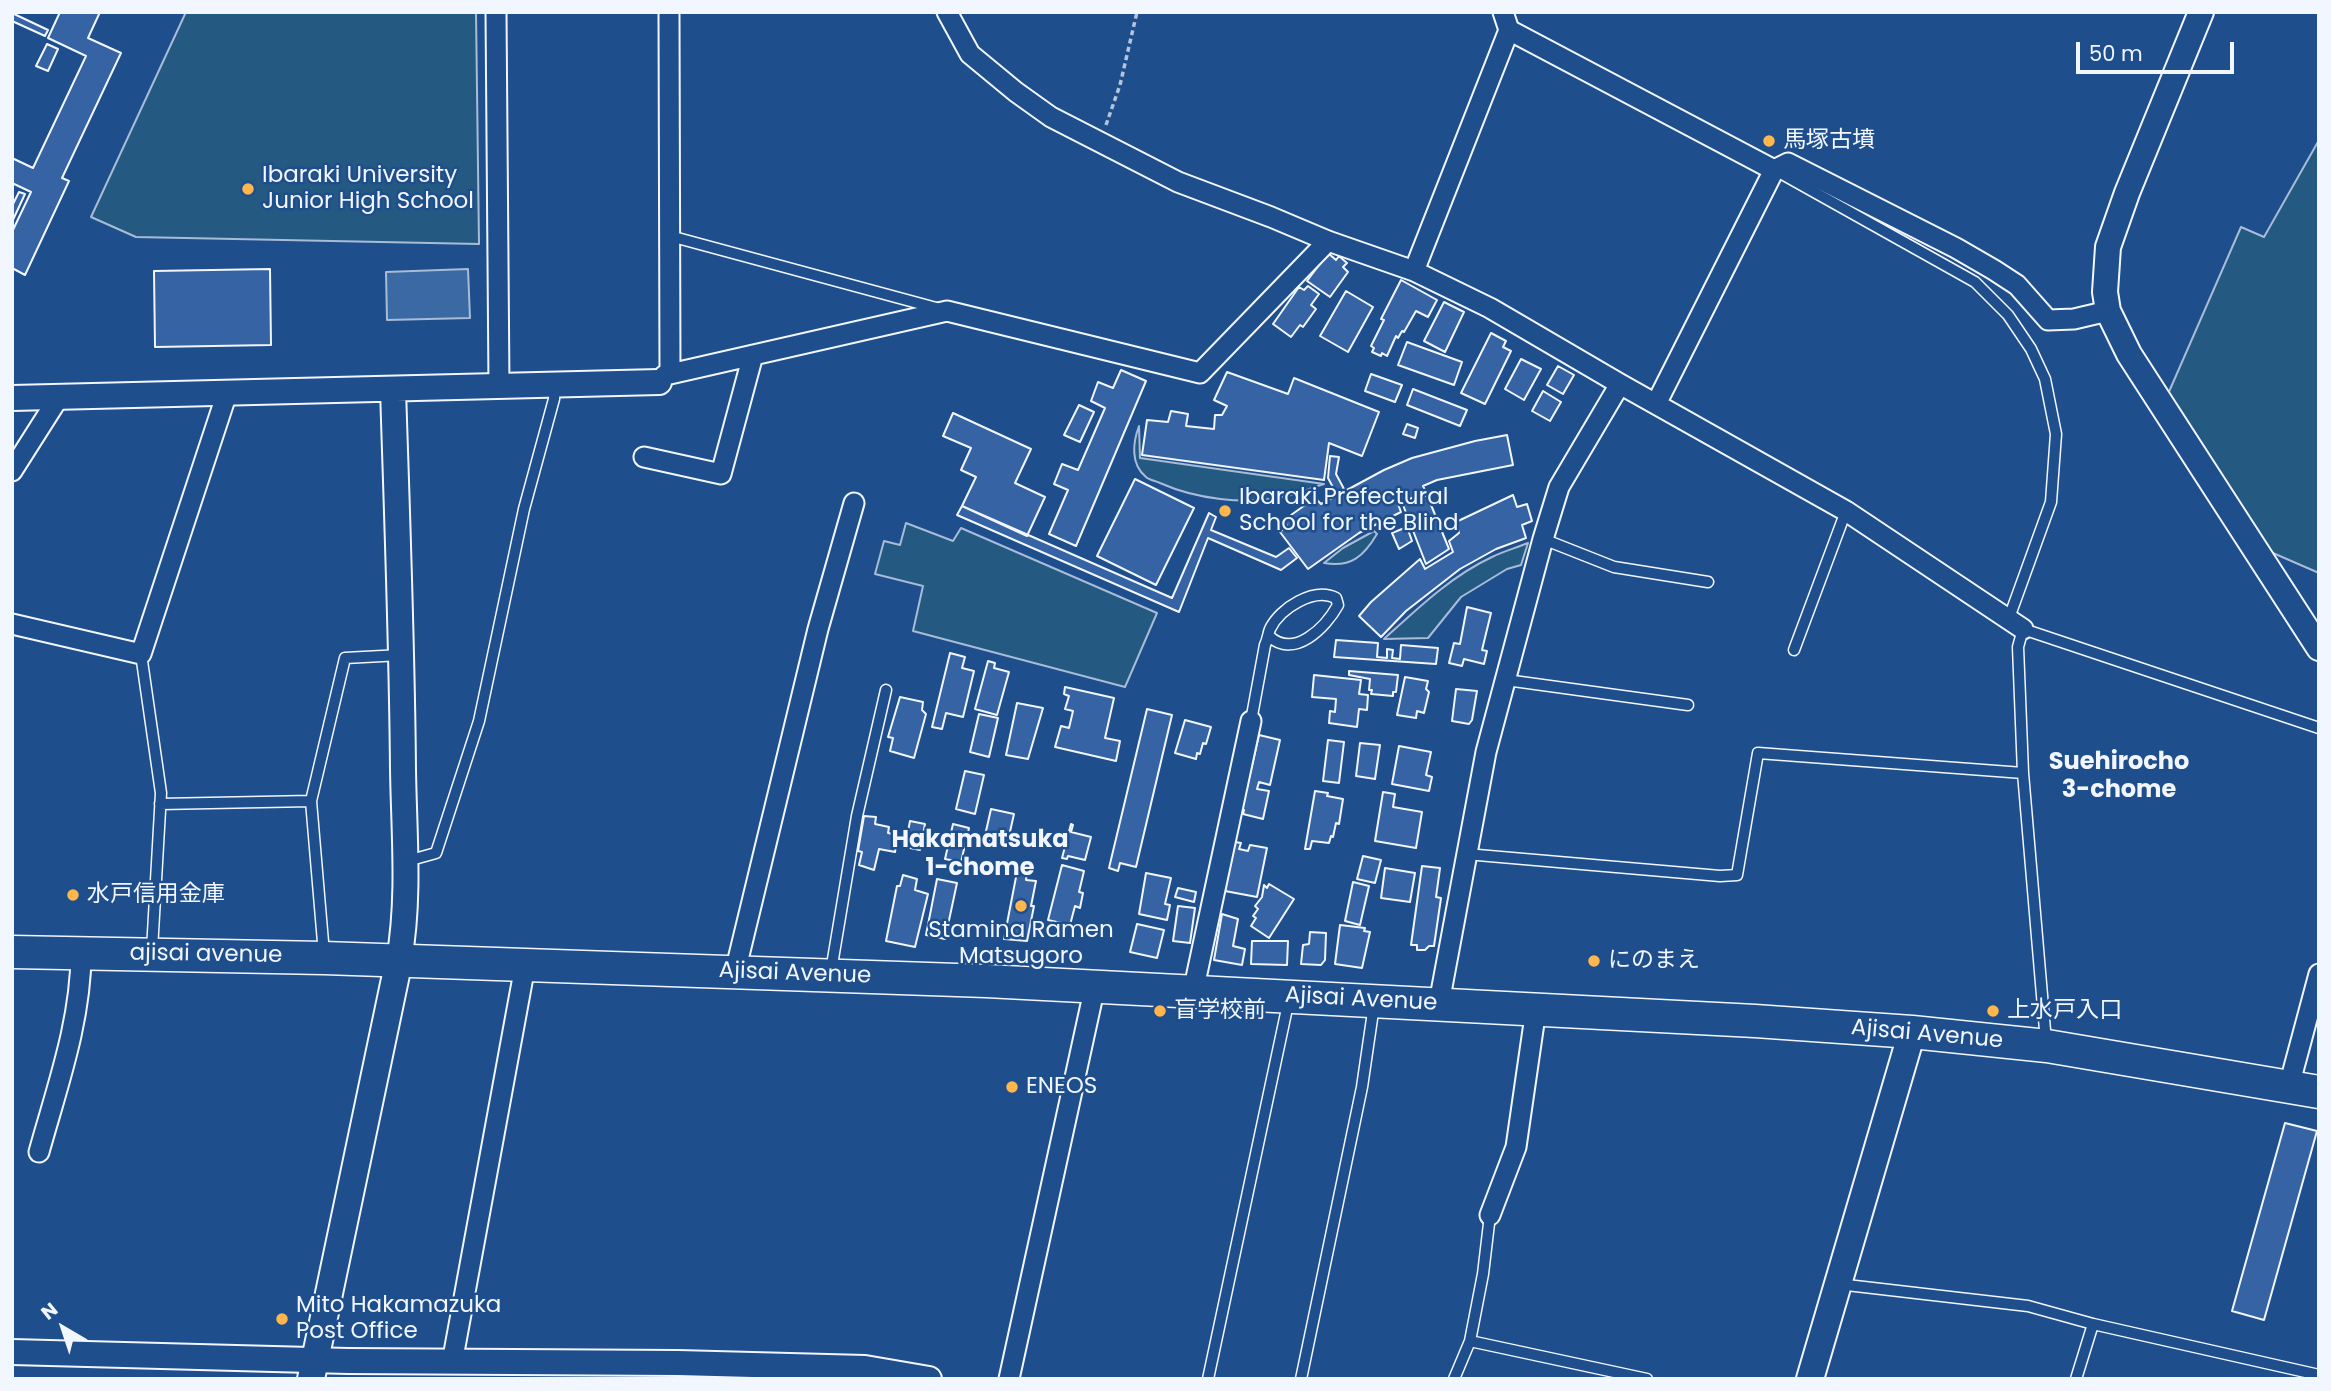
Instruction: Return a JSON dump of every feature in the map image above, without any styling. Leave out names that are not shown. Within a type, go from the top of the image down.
[{"type":"highway","name":"ajisai avenue","points":[[12,952],[399,960]]},
{"type":"highway","name":"Ajisai Avenue","points":[[399,960],[1095,986],[1439,1003],[1912,1032],[2047,1046],[2304,1089]]},
{"type":"main road","points":[[314,1369],[399,960]]},
{"type":"main road","points":[[1810,1379],[1912,1032]]},
{"type":"street","points":[[496,12],[499,386]]},
{"type":"street","points":[[665,378],[670,236],[669,12]]},
{"type":"street","points":[[947,12],[970,54],[1051,117],[1178,182],[1271,216],[1328,241],[1414,271],[1490,308],[1846,511],[2016,623]]},
{"type":"street","points":[[2201,12],[2127,193],[2108,247],[2105,292],[2108,311],[2129,354],[2319,648]]},
{"type":"street","points":[[1414,271],[1506,21],[1774,170]]},
{"type":"street","points":[[1656,404],[1774,170],[1788,163],[1956,248],[2017,285],[2048,320],[2074,319],[2108,311]]},
{"type":"street","points":[[12,398],[555,385],[665,378],[947,311],[1200,373],[1328,241]]},
{"type":"street","points":[[644,457],[721,474],[753,355]]},
{"type":"street","points":[[1439,1003],[1486,752],[1559,487],[1620,384]]},
{"type":"street","points":[[393,389],[402,655],[404,932],[399,960]]},
{"type":"street","points":[[12,624],[141,654],[227,393]]},
{"type":"street","points":[[12,471],[59,397]]},
{"type":"street","points":[[735,972],[818,629],[854,503]]},
{"type":"street","points":[[1193,992],[1251,720]]},
{"type":"street","points":[[39,1152],[75,1017],[80,953]]},
{"type":"street","points":[[452,1363],[525,966]]},
{"type":"street","points":[[2304,1089],[2319,974]]},
{"type":"street","points":[[1009,1379],[1095,986]]},
{"type":"street","points":[[1489,1215],[1516,1147],[1536,1009]]},
{"type":"street","points":[[12,1352],[314,1369],[452,1363],[865,1368],[929,1379]]},
{"type":"lane","points":[[1774,170],[1975,282],[2008,314],[2031,349],[2045,379],[2056,434],[2051,502],[2016,623],[2023,773],[2047,1046]]},
{"type":"lane","points":[[670,236],[947,311]]},
{"type":"lane","points":[[404,859],[436,853],[479,721],[524,509],[554,399],[555,385]]},
{"type":"lane","points":[[1794,650],[1846,511]]},
{"type":"lane","points":[[1544,539],[1614,567],[1708,582]]},
{"type":"lane","points":[[1251,720],[1265,645],[1269,631],[1278,618],[1293,605],[1315,594],[1328,594],[1336,598],[1338,605],[1333,614],[1309,638],[1283,646],[1269,636]]},
{"type":"lane","points":[[2016,623],[2319,728]]},
{"type":"lane","points":[[141,654],[161,793],[152,954]]},
{"type":"lane","points":[[324,958],[311,801],[345,658],[402,655]]},
{"type":"lane","points":[[1506,680],[1688,705]]},
{"type":"lane","points":[[830,975],[857,816],[886,690]]},
{"type":"lane","points":[[1466,854],[1720,876],[1737,875],[1758,752],[2023,773]]},
{"type":"lane","points":[[160,804],[311,801]]},
{"type":"lane","points":[[1208,1379],[1290,996]]},
{"type":"lane","points":[[1301,1379],[1362,1087],[1375,1000]]},
{"type":"lane","points":[[1454,1379],[1469,1341],[1483,1274],[1489,1215]]},
{"type":"lane","points":[[1838,1284],[2028,1306],[2093,1324],[2319,1375]]},
{"type":"lane","points":[[2076,1379],[2093,1324]]},
{"type":"lane","points":[[1469,1341],[1647,1379]]},
{"type":"path","points":[[1100,143],[1120,85],[1137,12]]},
{"type":"shaded area","points":[[186,12],[476,12],[479,244],[136,237],[91,217]]},
{"type":"shaded area","points":[[2319,140],[2319,573],[2266,550],[2168,394],[2241,227],[2264,237]]},
{"type":"shaded area","points":[[468,269],[470,318],[387,320],[386,272]]},
{"type":"shaded area","points":[[1139,426],[1140,458],[1324,484],[1287,496],[1252,500],[1204,497],[1174,489],[1147,478],[1137,466],[1134,446]]},
{"type":"shaded area","points":[[906,523],[953,541],[961,528],[1157,613],[1125,687],[913,631],[923,586],[875,574],[884,541],[900,545]]},
{"type":"shaded area","points":[[1374,531],[1377,534],[1372,542],[1356,559],[1342,564],[1324,563],[1343,548]]},
{"type":"shaded area","points":[[1528,543],[1521,565],[1507,569],[1461,597],[1428,638],[1384,639],[1462,574],[1496,555]]},
{"type":"building","points":[[60,12],[100,12],[88,38],[121,53],[62,178],[69,181],[25,275],[12,268],[12,232],[31,192],[12,183],[12,158],[33,168],[86,56],[48,38]]},
{"type":"building","points":[[12,13],[48,30],[45,36],[12,21]]},
{"type":"building","points":[[47,44],[58,49],[48,71],[36,66]]},
{"type":"building","points":[[19,192],[25,194],[12,222],[12,206]]},
{"type":"building","points":[[1328,253],[1336,260],[1339,256],[1347,263],[1343,267],[1348,272],[1330,297],[1307,281]]},
{"type":"building","points":[[270,269],[271,345],[155,347],[154,271]]},
{"type":"building","points":[[1401,280],[1437,300],[1428,317],[1416,311],[1404,332],[1402,331],[1398,338],[1396,336],[1387,356],[1382,353],[1381,356],[1372,352],[1374,348],[1371,346]]},
{"type":"building","points":[[1308,286],[1319,294],[1311,305],[1316,309],[1303,327],[1300,325],[1291,337],[1273,324],[1299,287],[1304,290]]},
{"type":"building","points":[[1346,291],[1373,307],[1348,352],[1320,336]]},
{"type":"building","points":[[1444,302],[1464,312],[1445,352],[1424,341]]},
{"type":"building","points":[[1491,333],[1506,341],[1503,347],[1511,351],[1485,404],[1461,393]]},
{"type":"building","points":[[1407,342],[1462,362],[1454,385],[1398,365]]},
{"type":"building","points":[[1521,359],[1541,369],[1524,400],[1505,389]]},
{"type":"building","points":[[1558,366],[1574,375],[1563,394],[1547,385]]},
{"type":"building","points":[[1121,370],[1146,381],[1076,546],[1049,534],[1068,490],[1054,484],[1062,464],[1078,470],[1105,408],[1091,401],[1098,382],[1113,388]]},
{"type":"building","points":[[1227,372],[1288,394],[1294,378],[1379,412],[1362,456],[1329,443],[1324,480],[1142,455],[1147,420],[1168,422],[1171,411],[1188,414],[1186,426],[1214,429],[1215,415],[1222,415],[1227,406],[1214,400]]},
{"type":"building","points":[[1371,374],[1402,385],[1395,402],[1365,391]]},
{"type":"building","points":[[1413,389],[1467,410],[1460,426],[1407,405]]},
{"type":"building","points":[[1543,391],[1561,402],[1550,421],[1532,411]]},
{"type":"building","points":[[1079,405],[1094,412],[1080,442],[1064,435]]},
{"type":"building","points":[[953,413],[1031,449],[1015,483],[1045,497],[1027,536],[962,506],[976,477],[961,470],[971,448],[943,436]]},
{"type":"building","points":[[1407,424],[1418,428],[1415,438],[1403,434]]},
{"type":"building","points":[[1507,435],[1513,465],[1437,480],[1423,486],[1426,492],[1398,504],[1401,512],[1359,533],[1308,569],[1280,532],[1287,526],[1284,520],[1315,498],[1321,504],[1412,458]]},
{"type":"building","points":[[1330,456],[1339,457],[1336,474],[1344,489],[1336,493],[1328,478]]},
{"type":"building","points":[[1135,479],[1194,508],[1156,585],[1097,556]]},
{"type":"building","points":[[1427,495],[1449,549],[1426,564],[1403,505]]},
{"type":"building","points":[[1513,495],[1517,507],[1527,504],[1532,521],[1522,525],[1526,538],[1496,549],[1460,569],[1406,611],[1381,637],[1359,616],[1420,559],[1425,569],[1453,552],[1449,541],[1459,533],[1456,522]]},
{"type":"building","points":[[962,506],[1172,598],[1209,513],[1216,517],[1211,530],[1276,557],[1289,548],[1297,558],[1281,570],[1208,538],[1179,612],[957,515]]},
{"type":"building","points":[[1407,527],[1412,541],[1399,549],[1392,533]]},
{"type":"building","points":[[1467,607],[1491,613],[1482,650],[1487,651],[1484,664],[1464,659],[1462,666],[1449,663],[1454,643],[1460,644]]},
{"type":"building","points":[[1336,640],[1378,643],[1377,657],[1387,658],[1387,649],[1393,650],[1392,658],[1400,659],[1401,645],[1438,648],[1436,664],[1334,657]]},
{"type":"building","points":[[950,653],[965,657],[962,668],[974,671],[963,717],[946,713],[942,729],[932,727]]},
{"type":"building","points":[[988,661],[995,663],[994,668],[1009,672],[997,715],[975,709]]},
{"type":"building","points":[[1349,671],[1398,675],[1396,692],[1393,692],[1393,696],[1371,694],[1370,679],[1349,675]]},
{"type":"building","points":[[1314,675],[1361,680],[1359,694],[1368,695],[1367,710],[1359,709],[1357,727],[1329,723],[1330,711],[1335,712],[1336,699],[1312,697]]},
{"type":"building","points":[[1405,677],[1428,681],[1426,689],[1429,692],[1424,713],[1417,711],[1416,718],[1397,715]]},
{"type":"building","points":[[1065,687],[1114,698],[1105,738],[1120,741],[1116,761],[1055,747],[1061,726],[1069,728],[1073,711],[1065,709],[1069,696],[1064,694]]},
{"type":"building","points":[[1456,689],[1477,691],[1469,724],[1452,721]]},
{"type":"building","points":[[900,697],[923,702],[922,710],[926,714],[914,758],[890,751],[893,738],[888,737]]},
{"type":"building","points":[[1017,703],[1043,708],[1028,759],[1006,755]]},
{"type":"building","points":[[1147,709],[1172,715],[1136,867],[1120,863],[1118,871],[1109,868]]},
{"type":"building","points":[[979,714],[998,718],[989,757],[970,752]]},
{"type":"building","points":[[1185,720],[1211,727],[1206,744],[1203,743],[1196,759],[1175,753]]},
{"type":"building","points":[[1259,735],[1280,740],[1270,785],[1259,782],[1257,789],[1269,791],[1263,819],[1243,814],[1242,809]]},
{"type":"building","points":[[1328,740],[1344,742],[1339,783],[1323,781]]},
{"type":"building","points":[[1360,743],[1380,745],[1375,779],[1356,776]]},
{"type":"building","points":[[1399,746],[1431,752],[1426,775],[1432,777],[1429,791],[1392,784]]},
{"type":"building","points":[[965,771],[984,775],[975,814],[956,809]]},
{"type":"building","points":[[1315,791],[1343,799],[1339,824],[1336,823],[1329,843],[1312,841],[1310,849],[1305,849]]},
{"type":"building","points":[[1383,792],[1395,794],[1393,807],[1422,812],[1416,848],[1375,841]]},
{"type":"building","points":[[991,809],[1014,814],[1007,845],[984,840]]},
{"type":"building","points":[[864,816],[876,817],[875,824],[889,827],[888,833],[898,835],[895,852],[879,849],[874,870],[859,865],[862,852],[858,851]]},
{"type":"building","points":[[910,821],[925,824],[920,850],[905,847]]},
{"type":"building","points":[[953,824],[969,828],[961,862],[945,859]]},
{"type":"building","points":[[1071,824],[1071,832],[1091,837],[1085,860],[1068,856],[1067,859],[1062,858]]},
{"type":"building","points":[[1235,842],[1241,843],[1239,849],[1248,851],[1250,845],[1267,848],[1257,897],[1225,891]]},
{"type":"building","points":[[1363,856],[1381,860],[1375,883],[1357,879]]},
{"type":"building","points":[[1062,865],[1084,871],[1079,892],[1083,893],[1080,908],[1075,906],[1070,925],[1048,920]]},
{"type":"building","points":[[1422,866],[1440,868],[1436,897],[1441,898],[1434,946],[1417,950],[1417,945],[1411,945]]},
{"type":"building","points":[[1385,868],[1415,873],[1410,902],[1381,898]]},
{"type":"building","name":"Stamina Ramen Matsugoro","points":[[1017,872],[1027,873],[1026,880],[1036,881],[1027,941],[1004,939]]},
{"type":"building","points":[[1146,873],[1171,878],[1165,904],[1170,905],[1167,920],[1139,914]]},
{"type":"building","points":[[903,875],[917,879],[915,890],[928,894],[915,947],[886,941],[897,886],[900,886]]},
{"type":"building","points":[[937,879],[957,883],[945,939],[926,935]]},
{"type":"building","points":[[1353,882],[1369,886],[1360,925],[1345,921]]},
{"type":"building","points":[[1269,884],[1294,899],[1269,938],[1251,926],[1256,918],[1253,916],[1258,909],[1255,906],[1262,897],[1264,885],[1267,888]]},
{"type":"building","points":[[1178,888],[1196,892],[1194,902],[1175,897]]},
{"type":"building","points":[[1178,906],[1195,908],[1190,943],[1173,941]]},
{"type":"building","points":[[1222,914],[1238,919],[1233,946],[1245,949],[1242,965],[1214,960]]},
{"type":"building","points":[[1137,924],[1164,930],[1157,958],[1130,952]]},
{"type":"building","points":[[1340,925],[1365,928],[1364,931],[1370,932],[1362,968],[1335,964]]},
{"type":"building","points":[[1310,932],[1326,933],[1325,960],[1321,965],[1301,964],[1303,945],[1309,944]]},
{"type":"building","points":[[1252,941],[1288,941],[1287,965],[1251,964]]},
{"type":"building","points":[[2285,1123],[2317,1131],[2264,1320],[2232,1311]]},
{"type":"place","name":"馬塚古墳","points":[[1769,141]]},
{"type":"place","name":"Ibaraki University Junior High School","points":[[248,189]]},
{"type":"place","name":"Ibaraki Prefectural School for the Blind","points":[[1225,511]]},
{"type":"place","name":"水戸信用金庫","points":[[73,895]]},
{"type":"place","name":"Stamina Ramen Matsugoro","points":[[1021,906]]},
{"type":"place","name":"にのまえ","points":[[1594,961]]},
{"type":"place","name":"盲学校前","points":[[1160,1011]]},
{"type":"place","name":"上水戸入口","points":[[1993,1011]]},
{"type":"place","name":"ENEOS","points":[[1012,1087]]},
{"type":"place","name":"Mito Hakamazuka Post Office","points":[[282,1319]]},
{"type":"district","name":"Suehirocho 3-chome","points":[[2119,777]]},
{"type":"district","name":"Hakamatsuka 1-chome","points":[[980,855]]}]
